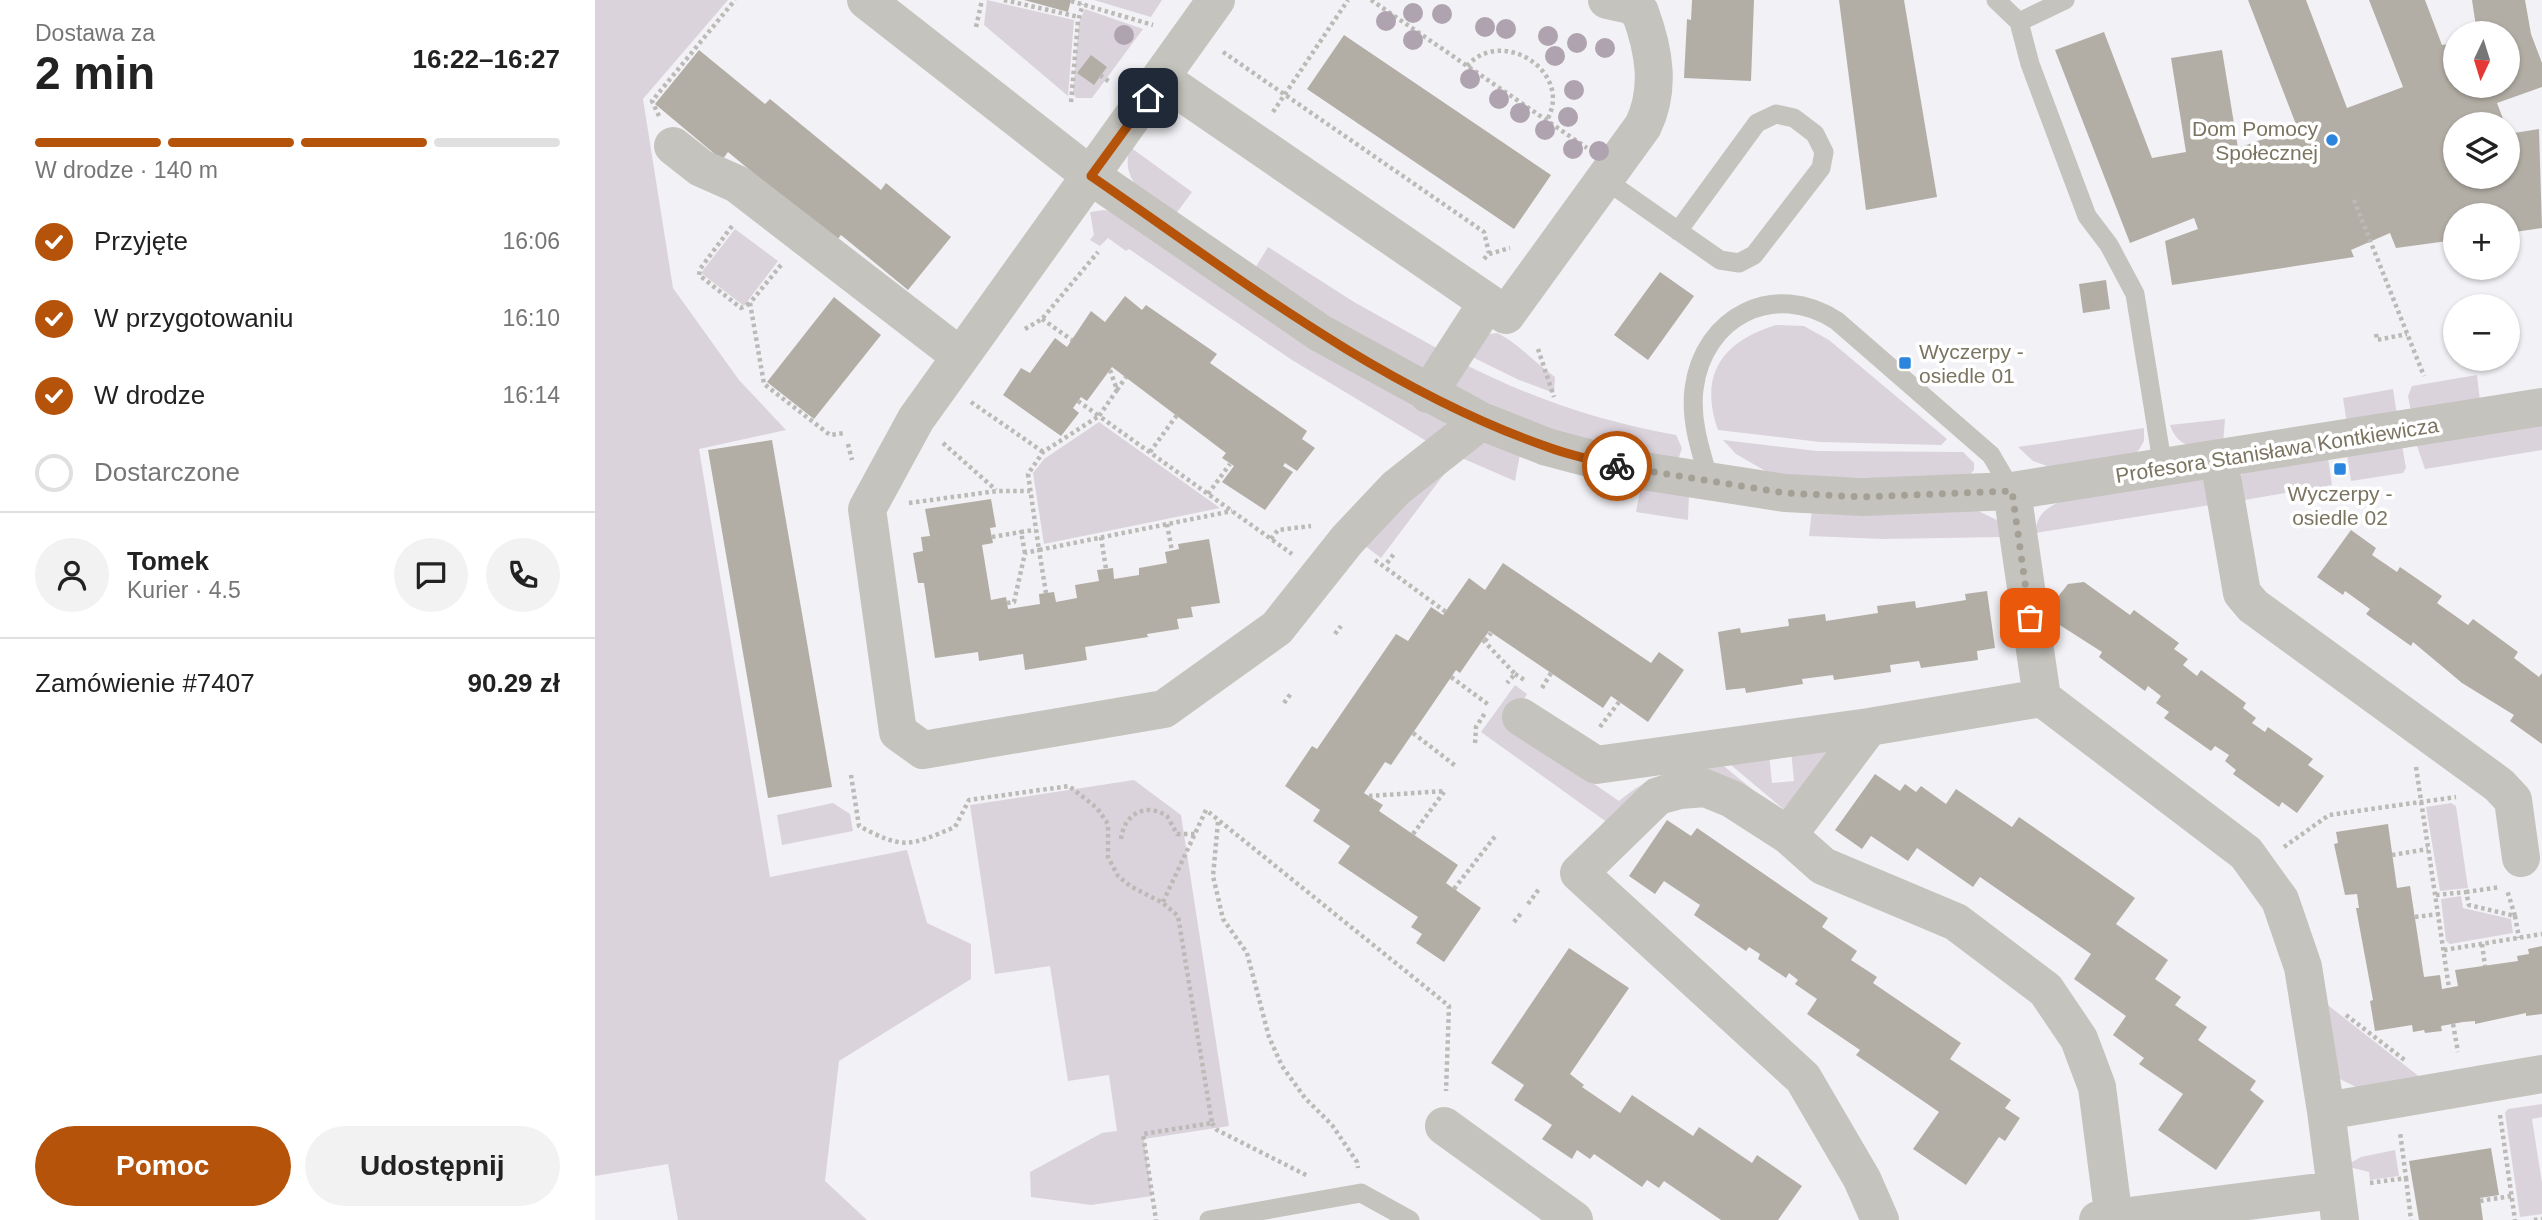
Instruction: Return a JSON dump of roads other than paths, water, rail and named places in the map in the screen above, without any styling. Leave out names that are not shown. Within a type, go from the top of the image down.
[{"type":"street","name":"Profesora Stanisława Kontkiewicza","points":[[866,0],[1091,176],[1320,333],[1481,421],[1547,447],[1630,469],[1785,493],[1863,497],[2012,491],[2542,407]]},
{"type":"street","points":[[1216,0],[916,419],[867,509],[898,732],[923,751],[1164,709],[1277,628],[1320,574],[1396,488],[1481,421]]},
{"type":"street","points":[[1162,79],[1506,315],[1597,164],[1643,126],[1653,105],[1655,74],[1640,12],[1630,5],[1607,0]]},
{"type":"street","points":[[673,146],[701,168],[737,184],[960,356]]},
{"type":"street","points":[[1428,394],[1474,294]]},
{"type":"street","points":[[2219,460],[2242,593],[2253,606],[2499,785],[2513,800],[2521,858]]},
{"type":"street","points":[[1880,1220],[1861,1179],[1803,1078],[1579,873],[1658,796],[1680,790],[1706,788],[1732,799],[1788,835],[1823,866],[1956,922],[2046,990],[2079,1039],[2097,1087],[2109,1219],[2337,1199],[2303,967],[2280,900],[2246,853],[2042,698],[2012,491]]},
{"type":"street","points":[[1512,703],[1596,765],[1869,727],[2042,698]]},
{"type":"street","points":[[1788,835],[1869,727]]},
{"type":"street","points":[[2326,1111],[2542,1074]]},
{"type":"street","points":[[1444,1126],[1574,1220]]},
{"type":"lane","points":[[1996,0],[2019,22],[2030,64],[2087,216],[2109,245],[2135,294],[2163,468]]},
{"type":"lane","points":[[2019,22],[2065,0]]},
{"type":"lane","points":[[1597,164],[1678,231],[1720,260],[1739,263],[1754,255],[1821,168],[1824,152],[1815,134],[1794,118],[1776,114],[1758,123],[1678,231]]},
{"type":"lane","points":[[1710,483],[1695,431],[1694,389],[1703,357],[1711,341],[1735,317],[1752,309],[1786,304],[1821,311],[1836,321],[1991,455],[2012,491]]},
{"type":"lane","points":[[1209,1220],[1354,1194],[1410,1220]]},
{"type":"place","name":"Dom Pomocy Społecznej","points":[[2332,140]]},
{"type":"place","name":"Wyczerpy - osiedle 01","points":[[1905,363]]},
{"type":"place","name":"Wyczerpy - osiedle 02","points":[[2340,469]]}]
